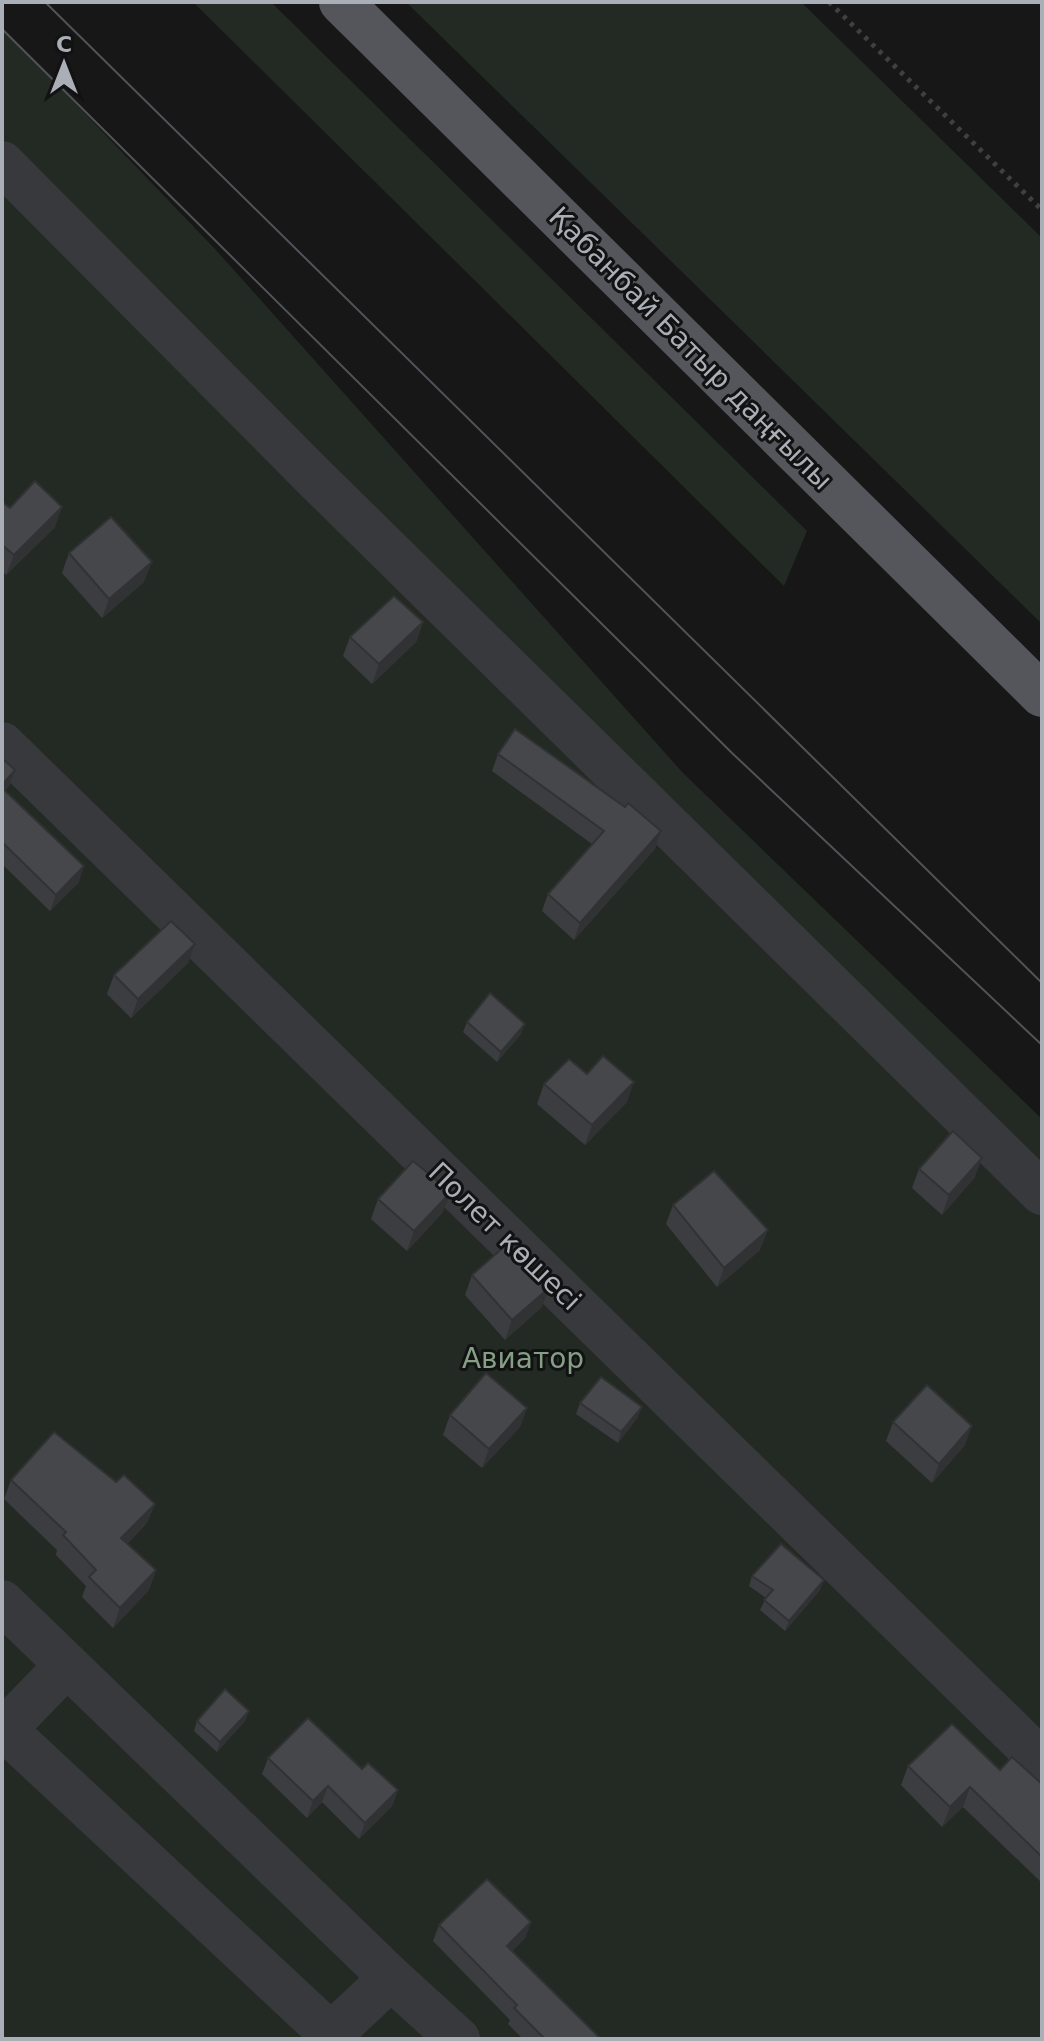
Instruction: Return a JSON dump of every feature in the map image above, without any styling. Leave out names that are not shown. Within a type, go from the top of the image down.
[{"type":"main road","name":"Қабанбай Батыр даңғылы","points":[[341,2],[1042,695]]},
{"type":"street","points":[[2,163],[315,478],[1042,1193]]},
{"type":"street","name":"Полет көшесі","points":[[2,744],[1042,1761]]},
{"type":"street","points":[[2,1602],[458,2039]]},
{"type":"street","points":[[67,1665],[3,1729],[331,2037],[391,1978]]},
{"type":"path","points":[[829,2],[1042,210]]},
{"type":"green space","points":[[193,2],[271,2],[807,531],[784,586]]},
{"type":"green space","points":[[406,2],[801,2],[1042,238],[1042,624]]},
{"type":"green space","name":"Авиатор","points":[[2,27],[216,250],[683,773],[1042,1119],[1042,2039],[2,2039]]},
{"type":"building","points":[[35,481],[62,507],[14,555],[2,545],[2,502],[10,508]]},
{"type":"building","points":[[111,517],[152,562],[109,599],[69,553]]},
{"type":"building","points":[[394,596],[423,622],[379,664],[350,637]]},
{"type":"building","points":[[515,729],[625,807],[628,803],[661,831],[580,923],[548,894],[604,831],[498,754]]},
{"type":"building","points":[[2,758],[15,770],[2,785]]},
{"type":"building","points":[[2,788],[84,866],[56,895],[2,842]]},
{"type":"building","points":[[171,921],[195,944],[138,999],[114,975]]},
{"type":"building","points":[[490,993],[525,1024],[501,1052],[467,1022]]},
{"type":"building","points":[[603,1056],[634,1082],[592,1125],[544,1084],[569,1059],[587,1074]]},
{"type":"building","points":[[953,1131],[982,1158],[949,1195],[919,1169]]},
{"type":"building","points":[[413,1161],[451,1192],[414,1231],[378,1199]]},
{"type":"building","points":[[714,1171],[768,1230],[724,1268],[673,1205]]},
{"type":"building","points":[[506,1245],[549,1288],[512,1320],[472,1275]]},
{"type":"building","points":[[486,1373],[527,1408],[489,1449],[450,1415]]},
{"type":"building","points":[[601,1377],[642,1407],[621,1432],[580,1403]]},
{"type":"building","points":[[927,1385],[972,1426],[939,1464],[893,1422]]},
{"type":"building","points":[[54,1432],[116,1482],[124,1475],[155,1504],[121,1538],[156,1570],[120,1608],[89,1577],[96,1570],[63,1535],[66,1532],[11,1480]]},
{"type":"building","points":[[781,1544],[824,1580],[789,1621],[764,1600],[773,1590],[752,1576]]},
{"type":"building","points":[[225,1689],[249,1711],[220,1742],[197,1721]]},
{"type":"building","points":[[308,1718],[362,1769],[368,1763],[398,1790],[365,1823],[328,1786],[313,1801],[268,1758]]},
{"type":"building","points":[[952,1724],[1000,1770],[1012,1757],[1042,1784],[1042,1857],[970,1787],[950,1807],[908,1766]]},
{"type":"building","points":[[487,1879],[531,1922],[507,1946],[601,2039],[545,2039],[514,2008],[517,2005],[439,1925]]},
{"type":"tram line","points":[[45,2],[1042,983]]},
{"type":"tram line","points":[[2,29],[732,753],[1042,1045]]}]
